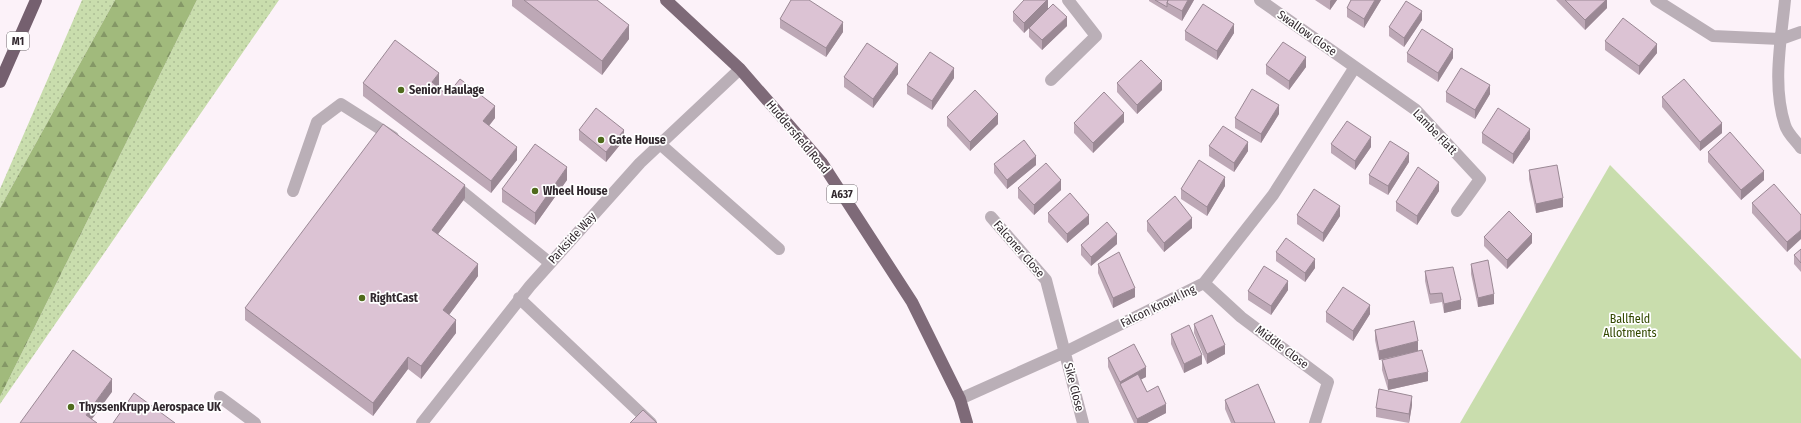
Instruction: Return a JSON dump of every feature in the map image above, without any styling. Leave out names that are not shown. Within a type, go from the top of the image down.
[{"type":"highway","name":"M1","points":[[0,82],[36,0]]},
{"type":"highway","name":"Huddersfield Road","points":[[666,0],[740,69],[822,163],[912,302],[960,399],[967,423]]},
{"type":"street","points":[[1051,80],[1096,36],[1068,0]]},
{"type":"street","name":"Swallow Close","points":[[1260,0],[1355,67]]},
{"type":"street","points":[[1656,0],[1713,36],[1781,39],[1801,32]]},
{"type":"street","points":[[1785,0],[1778,87],[1785,127],[1801,148]]},
{"type":"street","name":"Lambe Flatt","points":[[1355,67],[1416,110],[1480,179],[1457,211]]},
{"type":"street","name":"Falcon Knowl Ing","points":[[960,399],[1065,352],[1204,283],[1273,195],[1355,67]]},
{"type":"street","name":"Parkside Way","points":[[422,423],[519,298],[550,263],[640,163],[740,69]]},
{"type":"street","points":[[294,191],[317,122],[341,104],[393,138]]},
{"type":"street","points":[[660,144],[778,249]]},
{"type":"street","points":[[454,185],[550,263]]},
{"type":"street","name":"Falconer Close","points":[[991,217],[1046,280],[1065,352]]},
{"type":"street","name":"Middle Close","points":[[1204,283],[1241,317],[1328,382],[1315,423]]},
{"type":"street","points":[[519,298],[651,423]]},
{"type":"street","name":"Sike Close","points":[[1065,352],[1083,423]]},
{"type":"street","points":[[220,397],[255,423]]},
{"type":"green space","points":[[82,0],[115,0],[0,208],[0,189]]},
{"type":"green space","points":[[115,0],[197,0],[0,397],[0,208]]},
{"type":"green space","points":[[197,0],[279,0],[0,404],[0,397]]},
{"type":"green space","name":"Ballfield Allotments","points":[[1610,165],[1801,359],[1801,423],[1460,423]]},
{"type":"building","points":[[524,0],[597,0],[629,25],[602,61]]},
{"type":"building","points":[[791,0],[809,0],[843,22],[826,48],[780,19]]},
{"type":"building","points":[[1024,0],[1047,0],[1024,23],[1013,12]]},
{"type":"building","points":[[1155,0],[1168,0],[1167,7]]},
{"type":"building","points":[[1168,0],[1188,0],[1182,11],[1167,3]]},
{"type":"building","points":[[1351,0],[1375,0],[1364,19],[1347,8]]},
{"type":"building","points":[[1565,0],[1606,0],[1585,20]]},
{"type":"building","points":[[1406,1],[1422,11],[1404,38],[1389,27]]},
{"type":"building","points":[[1053,4],[1067,17],[1042,40],[1029,28]]},
{"type":"building","points":[[1203,4],[1234,24],[1217,51],[1185,31]]},
{"type":"building","points":[[1623,18],[1657,44],[1639,66],[1605,41]]},
{"type":"building","points":[[1422,29],[1453,49],[1438,73],[1407,53]]},
{"type":"building","points":[[395,40],[439,73],[432,82],[447,95],[460,79],[495,106],[483,121],[517,147],[491,181],[363,83]]},
{"type":"building","points":[[1283,42],[1306,57],[1289,81],[1266,65]]},
{"type":"building","points":[[867,43],[898,64],[873,99],[844,77]]},
{"type":"building","points":[[930,52],[954,68],[932,101],[907,85]]},
{"type":"building","points":[[1141,60],[1162,81],[1137,105],[1117,83]]},
{"type":"building","points":[[1461,68],[1490,85],[1475,110],[1446,92]]},
{"type":"building","points":[[1684,79],[1722,123],[1700,142],[1662,97]]},
{"type":"building","points":[[1252,89],[1279,105],[1261,134],[1235,118]]},
{"type":"building","points":[[975,90],[998,114],[970,142],[947,117]]},
{"type":"building","points":[[1104,92],[1124,113],[1093,143],[1074,123]]},
{"type":"building","points":[[596,108],[624,130],[606,152],[579,130]]},
{"type":"building","points":[[1498,108],[1530,129],[1513,154],[1482,133]]},
{"type":"building","points":[[1347,121],[1371,137],[1355,161],[1331,144]]},
{"type":"building","name":"RightCast","points":[[383,124],[465,185],[432,230],[478,264],[443,310],[456,320],[421,366],[408,357],[373,403],[245,308]]},
{"type":"building","points":[[1223,126],[1248,142],[1234,163],[1209,146]]},
{"type":"building","points":[[1730,132],[1764,171],[1741,190],[1708,152]]},
{"type":"building","points":[[1024,140],[1036,156],[1007,180],[994,164]]},
{"type":"building","points":[[1390,141],[1409,153],[1388,186],[1369,175]]},
{"type":"building","name":"Wheel House","points":[[535,144],[567,167],[535,213],[502,189]]},
{"type":"building","points":[[1199,160],[1225,177],[1207,207],[1181,189]]},
{"type":"building","points":[[1046,163],[1061,180],[1034,205],[1018,188]]},
{"type":"building","points":[[1557,165],[1563,198],[1536,204],[1529,170]]},
{"type":"building","points":[[1418,167],[1439,182],[1417,216],[1396,202]]},
{"type":"building","points":[[1774,184],[1801,215],[1801,230],[1787,242],[1752,203]]},
{"type":"building","points":[[1314,189],[1340,206],[1323,233],[1297,215]]},
{"type":"building","points":[[1070,193],[1089,215],[1067,234],[1048,213]]},
{"type":"building","points":[[1175,196],[1192,218],[1164,243],[1147,221]]},
{"type":"building","points":[[1509,211],[1532,234],[1507,260],[1484,237]]},
{"type":"building","points":[[1107,222],[1117,234],[1091,257],[1081,245]]},
{"type":"building","points":[[1286,238],[1315,259],[1305,273],[1276,252]]},
{"type":"building","points":[[1801,249],[1801,263],[1794,255]]},
{"type":"building","points":[[1119,252],[1135,288],[1113,298],[1098,264]]},
{"type":"building","points":[[1488,260],[1494,294],[1478,298],[1471,264]]},
{"type":"building","points":[[1264,266],[1288,281],[1271,306],[1248,291]]},
{"type":"building","points":[[1453,267],[1461,300],[1444,304],[1442,293],[1430,294],[1425,271]]},
{"type":"building","points":[[1343,287],[1370,305],[1353,331],[1326,312]]},
{"type":"building","points":[[1212,315],[1225,345],[1207,354],[1194,324]]},
{"type":"building","points":[[1414,321],[1418,341],[1379,351],[1375,330]]},
{"type":"building","points":[[1189,325],[1202,355],[1184,364],[1171,334]]},
{"type":"building","points":[[1134,344],[1146,367],[1120,382],[1108,358]]},
{"type":"building","name":"ThyssenKrupp Aerospace UK","points":[[73,350],[112,379],[86,415],[97,423],[20,423]]},
{"type":"building","points":[[1422,350],[1428,372],[1388,380],[1382,360]]},
{"type":"building","points":[[1138,374],[1147,392],[1158,386],[1166,404],[1137,419],[1120,384]]},
{"type":"building","points":[[1258,384],[1275,423],[1235,423],[1225,400]]},
{"type":"building","points":[[1379,389],[1412,396],[1409,414],[1376,408]]},
{"type":"building","points":[[134,393],[175,423],[113,423]]},
{"type":"building","points":[[643,410],[657,423],[630,423]]},
{"type":"place","name":"Senior Haulage","points":[[401,90]]},
{"type":"place","name":"Gate House","points":[[601,140]]},
{"type":"place","name":"Wheel House","points":[[535,191]]},
{"type":"place","name":"RightCast","points":[[362,298]]},
{"type":"place","name":"ThyssenKrupp Aerospace UK","points":[[71,407]]}]
